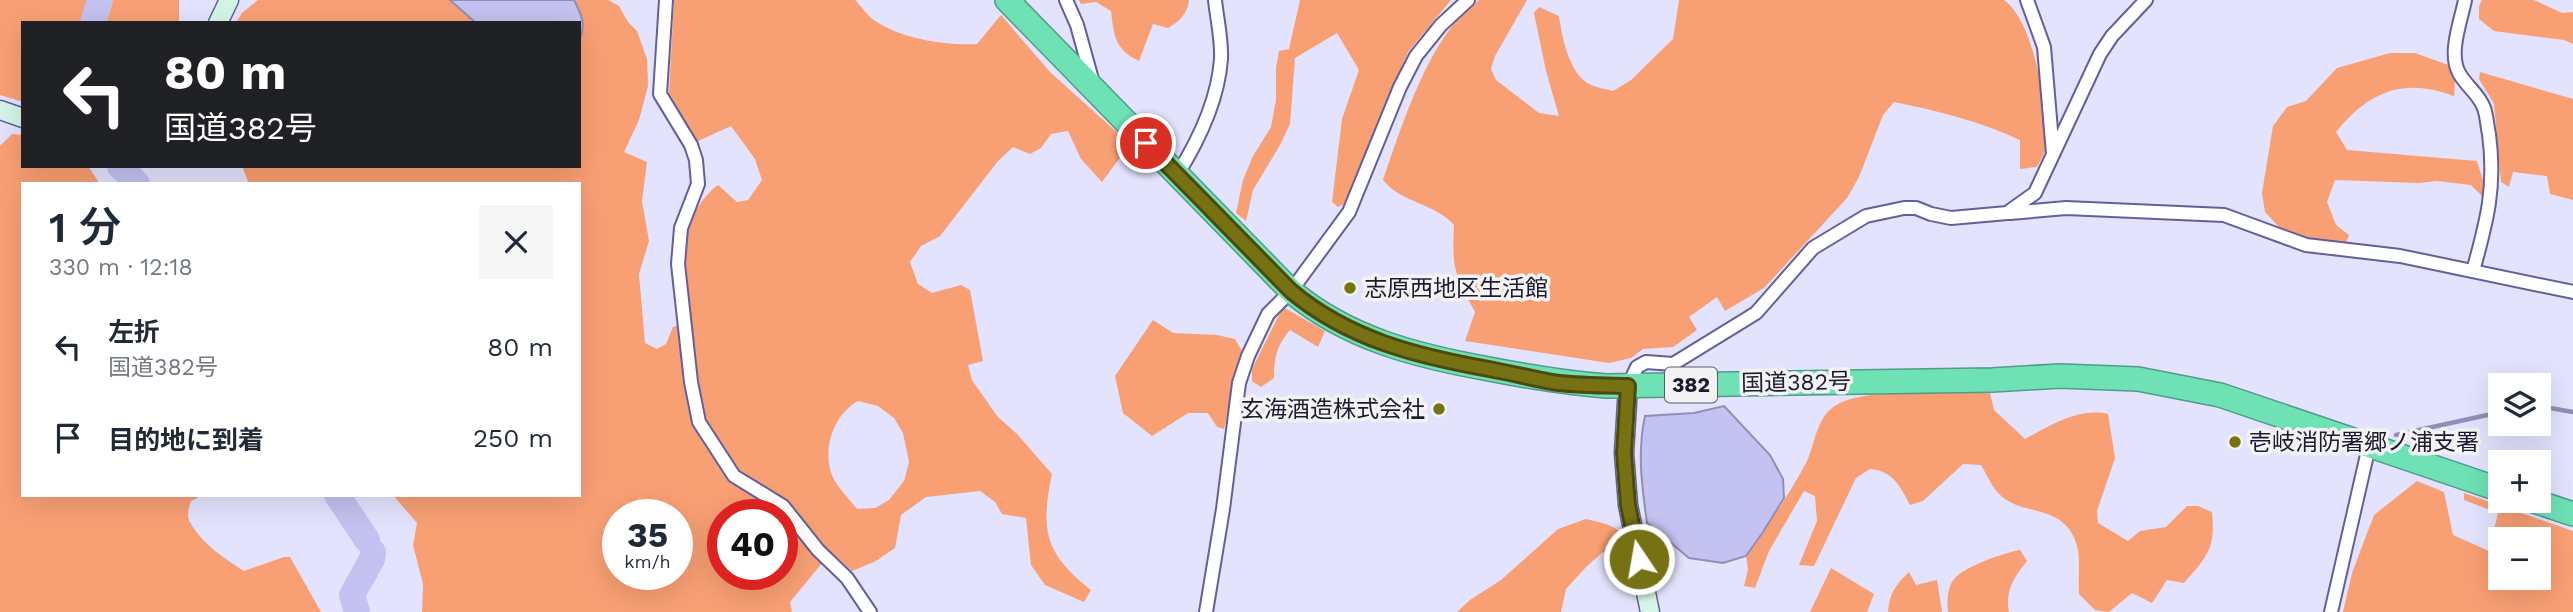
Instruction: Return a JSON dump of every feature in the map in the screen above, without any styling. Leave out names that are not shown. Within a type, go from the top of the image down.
[{"type":"highway","name":"国道382号","points":[[1007,0],[1291,291],[1313,310],[1347,329],[1389,346],[1452,362],[1555,382],[1628,386],[1864,380],[1992,380],[2060,376],[2138,379],[2220,395],[2488,486]]},
{"type":"highway","points":[[2551,507],[2573,514]]},
{"type":"street","points":[[219,21],[229,0]]},
{"type":"street","points":[[666,0],[660,94],[691,145],[696,160],[698,184],[681,228],[678,264],[691,383],[699,422],[734,476],[783,506],[818,550],[847,578],[870,612]]},
{"type":"street","points":[[1066,0],[1077,26],[1096,90]]},
{"type":"street","points":[[1177,175],[1189,156],[1214,100],[1221,57],[1215,0]]},
{"type":"street","points":[[1206,612],[1223,509],[1239,383],[1248,356],[1268,314],[1291,291],[1349,212],[1400,87],[1416,56],[1441,25],[1468,0]]},
{"type":"street","points":[[2027,0],[2044,47],[2053,157]]},
{"type":"street","points":[[2007,213],[2035,193],[2100,54],[2119,28],[2146,0]]},
{"type":"street","points":[[2465,0],[2456,43],[2455,64],[2460,76],[2485,109],[2492,191],[2489,215],[2473,271]]},
{"type":"street","points":[[0,110],[21,117]]},
{"type":"street","points":[[1650,612],[1628,505],[1624,453],[1628,386],[1637,367],[1646,362],[1673,364],[1756,313],[1813,248],[1866,216],[1903,208],[1916,208],[1951,218],[2066,208],[2224,215],[2306,245],[2400,256],[2573,292]]},
{"type":"street","points":[[2331,612],[2369,446]]},
{"type":"shaded area","points":[[0,0],[179,0],[179,21],[21,21],[21,101],[0,95]]},
{"type":"shaded area","points":[[258,0],[450,0],[474,21],[237,21],[242,13]]},
{"type":"shaded area","points":[[574,0],[608,0],[619,6],[637,31],[647,59],[648,86],[639,120],[624,152],[647,162],[642,201],[649,241],[639,274],[645,343],[657,349],[666,344],[673,327],[691,322],[685,266],[689,230],[694,214],[718,185],[737,202],[748,200],[762,180],[755,159],[731,126],[696,142],[669,93],[674,0],[855,0],[870,17],[893,30],[936,42],[964,44],[977,44],[1001,15],[1050,72],[1130,144],[1102,182],[1081,159],[1068,131],[1051,134],[1041,148],[1030,154],[1013,147],[998,161],[940,236],[921,246],[910,262],[918,284],[932,293],[961,285],[970,290],[983,361],[968,365],[972,380],[997,416],[1017,434],[1052,474],[1047,511],[1050,540],[1064,565],[1091,590],[1084,602],[1045,585],[1031,565],[1026,518],[1002,514],[995,502],[980,491],[926,497],[901,515],[895,548],[874,562],[852,571],[831,552],[790,602],[792,612],[422,612],[423,584],[413,545],[417,523],[395,497],[581,497],[581,182],[248,182],[243,168],[581,168],[583,24]],"holes":[[[858,401],[878,406],[894,418],[903,433],[909,462],[904,481],[889,500],[875,508],[857,509],[836,483],[831,472],[829,449],[835,426],[849,407]]]},
{"type":"shaded area","points":[[1079,0],[1189,0],[1185,13],[1172,26],[1168,28],[1153,24],[1139,61],[1120,46],[1111,11],[1096,2],[1081,4]]},
{"type":"shaded area","points":[[1300,0],[1451,0],[1408,52],[1344,204],[1338,207],[1332,202],[1342,119],[1359,70],[1337,33],[1295,58],[1290,124],[1253,190],[1246,221],[1236,213],[1243,180],[1253,156],[1271,127],[1276,100],[1279,51],[1289,49]]},
{"type":"shaded area","points":[[1479,0],[1527,0],[1495,56],[1491,69],[1496,80],[1539,113],[1559,116],[1534,13],[1539,7],[1559,16],[1568,55],[1583,80],[1613,91],[1631,80],[1673,39],[1679,0],[2004,0],[2015,11],[2024,27],[2037,68],[2044,112],[2044,152],[2037,167],[2020,169],[2020,140],[1958,117],[1894,102],[1883,115],[1859,177],[1847,198],[1764,288],[1725,311],[1717,297],[1689,317],[1697,330],[1673,347],[1643,349],[1631,358],[1609,363],[1465,341],[1475,312],[1456,270],[1453,252],[1454,225],[1437,212],[1399,194],[1383,180],[1409,108],[1432,57],[1446,34]]},
{"type":"shaded area","points":[[2482,0],[2534,0],[2562,13],[2573,12],[2573,44],[2564,40],[2494,31],[2479,19]]},
{"type":"shaded area","points":[[2390,53],[2415,53],[2451,66],[2455,80],[2454,96],[2436,90],[2403,88],[2375,98],[2361,106],[2336,132],[2347,150],[2477,161],[2484,184],[2484,198],[2471,185],[2437,181],[2418,183],[2335,180],[2327,202],[2336,225],[2349,235],[2345,246],[2304,239],[2280,228],[2265,212],[2262,193],[2273,126],[2287,107],[2306,101],[2337,68]]},
{"type":"shaded area","points":[[2480,72],[2573,99],[2573,200],[2550,194],[2547,176],[2513,172],[2509,187],[2501,182],[2494,104],[2479,79]]},
{"type":"shaded area","points":[[12,134],[21,135],[21,168],[89,168],[99,182],[21,182],[21,497],[199,497],[191,501],[188,517],[207,544],[244,571],[290,557],[321,612],[0,612],[0,146]]},
{"type":"shaded area","points":[[1283,307],[1325,331],[1318,347],[1290,330],[1277,352],[1274,378],[1261,387],[1252,381],[1252,369]]},
{"type":"shaded area","points":[[1153,320],[1173,333],[1217,335],[1235,339],[1242,351],[1224,429],[1217,427],[1208,413],[1188,413],[1152,436],[1123,413],[1115,376]]},
{"type":"shaded area","points":[[1913,391],[1990,393],[1994,410],[2025,439],[2075,415],[2108,414],[2115,458],[2097,511],[2098,523],[2128,541],[2140,531],[2166,527],[2187,506],[2198,506],[2212,512],[2213,535],[2204,559],[2184,583],[2167,580],[2152,603],[2132,593],[2109,612],[2095,610],[2079,594],[2078,550],[2072,534],[2054,517],[2008,501],[1995,490],[1981,465],[1963,464],[1923,501],[1910,505],[1890,476],[1870,469],[1856,478],[1814,566],[1799,565],[1817,521],[1815,496],[1804,491],[1769,551],[1755,588],[1744,586],[1748,570],[1746,556],[1792,488],[1809,457],[1820,423],[1830,409],[1855,398]]},
{"type":"shaded area","points":[[2417,481],[2444,492],[2453,535],[2488,551],[2488,590],[2551,590],[2551,527],[2495,527],[2498,513],[2521,513],[2573,531],[2573,612],[2343,612],[2352,573],[2374,515]]},
{"type":"shaded area","points":[[2464,493],[2488,501],[2488,509],[2464,500]]},
{"type":"shaded area","points":[[1586,519],[1618,530],[1630,563],[1603,552],[1566,589],[1561,612],[1457,612],[1501,580],[1558,529]]},
{"type":"shaded area","points":[[2020,550],[2027,561],[2012,585],[2008,597],[2009,612],[1948,612],[1950,586],[1959,574],[1985,561]]},
{"type":"shaded area","points":[[1831,568],[1874,594],[1867,612],[1810,612]]},
{"type":"shaded area","points":[[1909,572],[1916,585],[1937,580],[1942,612],[1888,612],[1894,590]]},
{"type":"water","points":[[450,0],[574,0],[579,10],[583,29],[581,35],[581,21],[474,21]]},
{"type":"water","points":[[1724,406],[1770,455],[1783,479],[1784,498],[1746,556],[1723,563],[1689,558],[1647,523],[1641,457],[1645,416],[1694,413]]},
{"type":"waterway","points":[[94,21],[100,0]]},
{"type":"waterway","points":[[122,168],[135,182]]},
{"type":"waterway","points":[[2551,408],[2573,412]]},
{"type":"waterway","points":[[2396,435],[2488,415]]},
{"type":"waterway","points":[[338,497],[367,540]]},
{"type":"waterway","points":[[357,612],[352,595],[372,559],[373,552]]},
{"type":"place","name":"志原西地区生活館","points":[[1350,288]]},
{"type":"place","name":"玄海酒造株式会社","points":[[1439,409]]},
{"type":"place","name":"壱岐消防署郷ノ浦支署","points":[[2235,442]]},
{"type":"route","points":[[1146,143],[1291,291],[1313,310],[1347,329],[1377,342],[1452,362],[1555,382],[1628,386],[1624,453],[1628,505],[1639,559]]}]
